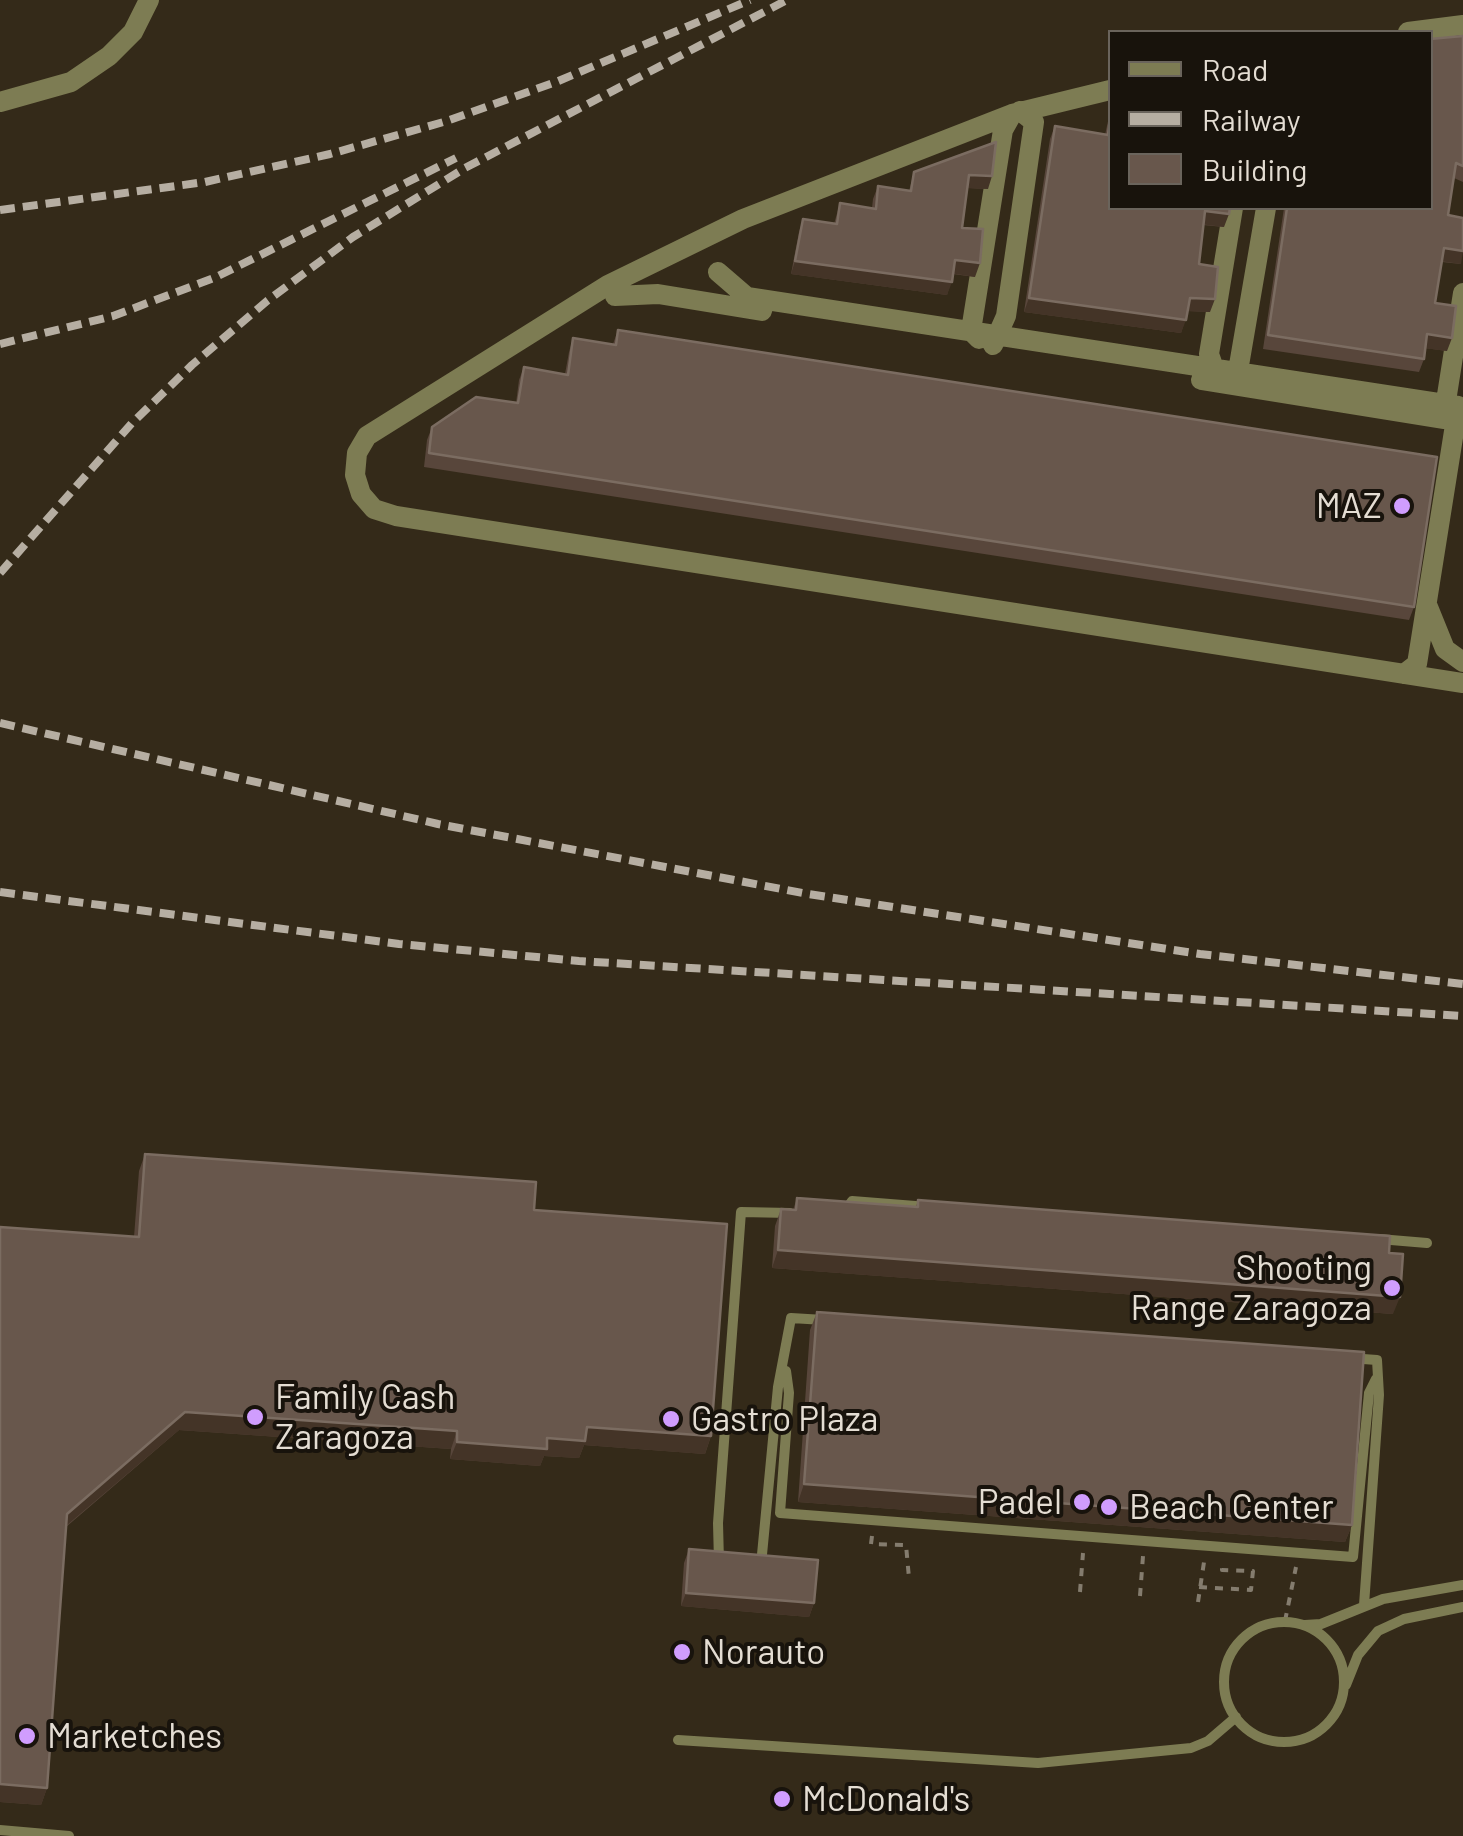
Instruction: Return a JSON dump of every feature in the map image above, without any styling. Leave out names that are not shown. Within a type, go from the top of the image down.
[{"type":"street","points":[[0,102],[70,82],[109,56],[134,32],[149,0]]},
{"type":"street","points":[[1424,30],[1463,25]]},
{"type":"street","points":[[1433,42],[1463,38]]},
{"type":"street","points":[[1108,91],[1017,119],[743,219],[381,440],[371,456],[369,474],[383,500],[1408,665],[1463,683]]},
{"type":"street","points":[[1108,104],[1017,119],[608,285],[367,436],[357,453],[356,475],[361,494],[374,509],[396,516],[1463,671]]},
{"type":"street","points":[[987,340],[1017,119]]},
{"type":"street","points":[[987,340],[1017,119]]},
{"type":"street","points":[[1225,376],[1233,210]]},
{"type":"street","points":[[1225,376],[1266,210]]},
{"type":"street","points":[[719,243],[714,260],[718,272],[747,297],[987,340]]},
{"type":"street","points":[[676,259],[668,275],[672,286],[691,300]]},
{"type":"street","points":[[691,300],[707,296],[718,272]]},
{"type":"street","points":[[1408,665],[1463,293]]},
{"type":"street","points":[[616,296],[658,294],[987,340],[1444,412],[1458,406],[1426,601],[1408,665]]},
{"type":"street","points":[[1426,601],[1446,649],[1463,662]]},
{"type":"lane","points":[[826,1213],[843,1214],[852,1201],[949,1208]]},
{"type":"lane","points":[[720,1562],[718,1523],[742,1212],[809,1213]]},
{"type":"lane","points":[[1373,1238],[1427,1243]]},
{"type":"lane","points":[[761,1565],[778,1387],[791,1318],[830,1320]]},
{"type":"lane","points":[[1338,1357],[1377,1360],[1379,1395],[1364,1605]]},
{"type":"lane","points":[[785,1365],[790,1393],[780,1513],[1354,1556],[1369,1393],[1376,1378]]},
{"type":"lane","points":[[1463,1584],[1364,1605],[1321,1624],[1266,1624],[1235,1646],[1224,1682],[1236,1717],[1260,1737],[1294,1741],[1327,1724],[1358,1655],[1378,1631],[1391,1623],[1463,1607]]},
{"type":"lane","points":[[1304,1625],[1336,1650],[1344,1690]]},
{"type":"lane","points":[[678,1740],[1038,1763],[1191,1748],[1208,1741],[1236,1717]]},
{"type":"lane","points":[[0,1830],[69,1836]]},
{"type":"path","points":[[871,1544],[906,1545],[908,1578]]},
{"type":"path","points":[[1080,1592],[1082,1570]]},
{"type":"path","points":[[1199,1588],[1251,1590],[1253,1571],[1222,1570]]},
{"type":"path","points":[[1140,1596],[1142,1573]]},
{"type":"path","points":[[1198,1602],[1202,1578]]},
{"type":"path","points":[[1285,1622],[1294,1586]]},
{"type":"building","points":[[1463,36],[1463,166],[1456,163],[1448,215],[1463,218],[1463,251],[1444,248],[1435,303],[1456,306],[1452,338],[1427,334],[1424,359],[1268,335],[1287,210],[1433,210],[1433,39]]},
{"type":"building","points":[[1055,126],[1108,135],[1108,210],[1230,210],[1229,214],[1205,211],[1199,264],[1218,267],[1215,299],[1190,298],[1186,320],[1029,298]]},
{"type":"building","points":[[996,142],[992,176],[969,175],[962,228],[983,229],[980,263],[955,260],[952,282],[795,261],[803,219],[837,224],[840,203],[876,209],[878,186],[911,191],[914,172]]},
{"type":"building","points":[[618,330],[1437,457],[1414,607],[429,453],[432,427],[476,397],[518,403],[524,367],[568,375],[573,338],[616,345]]},
{"type":"building","points":[[145,1154],[536,1182],[534,1210],[727,1224],[711,1436],[587,1427],[585,1441],[547,1438],[547,1449],[457,1442],[457,1431],[185,1412],[67,1514],[47,1788],[0,1784],[0,1227],[139,1237]]},
{"type":"building","points":[[797,1198],[918,1207],[918,1200],[1390,1236],[1389,1253],[1403,1254],[1400,1297],[778,1250],[781,1209],[796,1210]]},
{"type":"building","points":[[817,1312],[1364,1352],[1352,1525],[804,1484]]},
{"type":"building","points":[[689,1549],[818,1560],[814,1603],[686,1593]]},
{"type":"railway","points":[[0,210],[205,182],[330,154],[447,121],[556,82],[750,0]]},
{"type":"railway","points":[[0,573],[132,423],[192,365],[267,301],[353,237],[465,168],[787,0]]},
{"type":"railway","points":[[0,344],[113,316],[214,278],[456,158]]},
{"type":"railway","points":[[0,723],[438,824],[808,894],[1200,954],[1463,984]]},
{"type":"railway","points":[[0,892],[399,944],[579,961],[1463,1016]]},
{"type":"place","name":"MAZ","points":[[1402,506]]},
{"type":"place","name":"Shooting Range Zaragoza","points":[[1392,1288]]},
{"type":"place","name":"Family Cash Zaragoza","points":[[255,1417]]},
{"type":"place","name":"Gastro Plaza","points":[[671,1419]]},
{"type":"place","name":"Padel","points":[[1082,1502]]},
{"type":"place","name":"Beach Center","points":[[1109,1507]]},
{"type":"place","name":"Norauto","points":[[682,1652]]},
{"type":"place","name":"Marketches","points":[[27,1736]]},
{"type":"place","name":"McDonald's","points":[[782,1799]]}]
